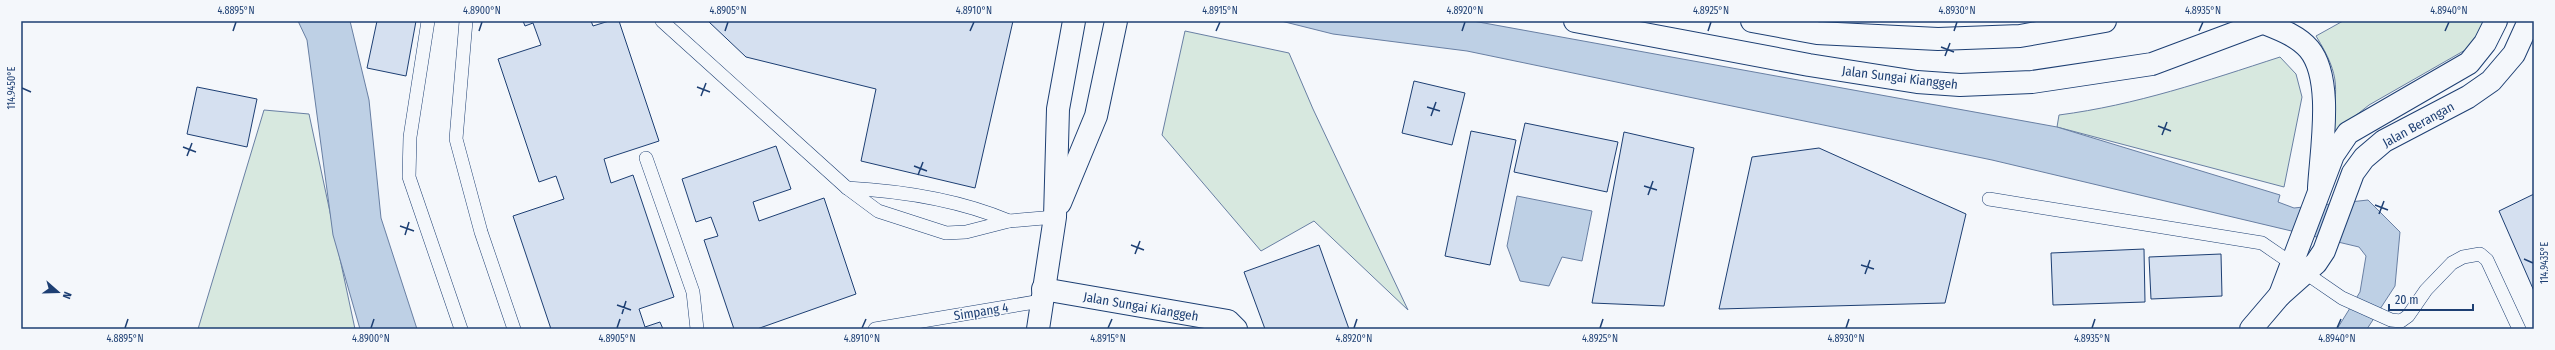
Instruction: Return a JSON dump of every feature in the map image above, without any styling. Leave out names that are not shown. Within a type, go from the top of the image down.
[{"type":"main road","points":[[1038,329],[1055,217],[1058,109],[1074,21]]},
{"type":"main road","points":[[1055,217],[1096,116],[1116,21]]},
{"type":"main road","name":"Jalan Sungai Kianggeh","points":[[1575,21],[1653,38],[1809,65],[1917,82],[1960,85],[2032,82],[2152,64],[2266,22]]},
{"type":"main road","points":[[1752,21],[1938,39],[2020,36],[2105,21]]},
{"type":"main road","name":"Jalan Berangan","points":[[2299,268],[2300,240],[2333,155],[2348,133],[2469,63],[2485,43],[2496,21]]},
{"type":"main road","points":[[2529,21],[2534,33]]},
{"type":"main road","name":"Jalan Berangan","points":[[2251,329],[2280,295],[2299,268],[2324,250],[2353,173],[2364,158],[2384,141],[2468,97],[2491,81],[2514,54],[2529,21]]},
{"type":"main road","points":[[2266,22],[2290,34],[2309,49],[2321,71],[2324,96],[2319,188]]},
{"type":"main road","name":"Jalan Sungai Kianggeh","points":[[1042,295],[1228,321],[1236,329]]},
{"type":"lane","points":[[428,21],[410,137],[409,177],[461,329]]},
{"type":"lane","points":[[466,21],[456,139],[481,232],[514,329]]},
{"type":"lane","points":[[662,21],[847,188],[878,212],[946,234],[966,232],[1009,221],[1055,217]]},
{"type":"lane","points":[[646,158],[693,292],[697,329]]},
{"type":"lane","points":[[847,188],[876,190],[927,197],[976,207],[1009,221]]},
{"type":"lane","points":[[1989,199],[2262,243],[2342,298],[2391,320],[2401,321],[2408,316],[2441,274],[2463,257],[2474,253],[2480,254],[2487,260],[2519,329]]},
{"type":"lane","name":"Simpang 4","points":[[875,329],[1042,295]]},
{"type":"shaded area","points":[[2343,21],[2484,21],[2474,45],[2369,105],[2330,136],[2336,95],[2334,74],[2324,50],[2316,36]]},
{"type":"shaded area","points":[[1185,31],[1289,53],[1313,109],[1408,310],[1314,221],[1261,251],[1162,135]]},
{"type":"shaded area","points":[[2280,57],[2296,74],[2302,97],[2284,187],[2057,127],[2059,115],[2088,111],[2143,99]]},
{"type":"shaded area","points":[[264,110],[309,114],[355,329],[198,329]]},
{"type":"water","points":[[298,21],[350,21],[369,100],[381,218],[417,329],[360,329],[333,235],[307,40]]},
{"type":"water","points":[[1281,21],[1473,21],[2057,127],[2280,195],[2278,202],[2294,208],[2368,200],[2400,232],[2395,286],[2367,329],[2337,329],[2360,292],[2366,256],[2359,247],[1992,160],[1467,51],[1333,34]]},
{"type":"water","points":[[1517,196],[1592,211],[1582,261],[1562,257],[1549,286],[1520,281],[1507,246]]},
{"type":"building","points":[[377,21],[416,21],[406,76],[367,68]]},
{"type":"building","points":[[523,21],[591,21],[593,26],[609,21],[619,21],[659,141],[604,159],[611,183],[633,175],[674,297],[639,309],[645,327],[660,322],[663,329],[551,329],[513,216],[564,199],[556,176],[539,182],[498,59],[541,45],[533,23],[525,26]]},
{"type":"building","points":[[708,21],[1013,21],[975,188],[861,161],[876,89],[746,57]]},
{"type":"building","points":[[1414,81],[1465,93],[1452,145],[1402,133]]},
{"type":"building","points":[[197,87],[257,99],[247,147],[187,134]]},
{"type":"building","points":[[1525,123],[1618,142],[1607,192],[1514,172]]},
{"type":"building","points":[[1471,131],[1516,140],[1490,265],[1445,256]]},
{"type":"building","points":[[1624,132],[1694,148],[1664,306],[1592,303]]},
{"type":"building","points":[[776,146],[791,189],[753,202],[759,221],[824,198],[856,294],[757,329],[734,329],[704,240],[718,236],[711,217],[696,222],[682,179]]},
{"type":"building","points":[[1819,148],[1966,214],[1945,303],[1719,309],[1752,157]]},
{"type":"building","points":[[2534,194],[2534,291],[2499,211]]},
{"type":"building","points":[[1319,245],[1349,329],[1265,329],[1244,272]]},
{"type":"building","points":[[2144,249],[2145,302],[2053,305],[2051,253]]},
{"type":"building","points":[[2221,254],[2222,296],[2151,299],[2149,257]]}]
